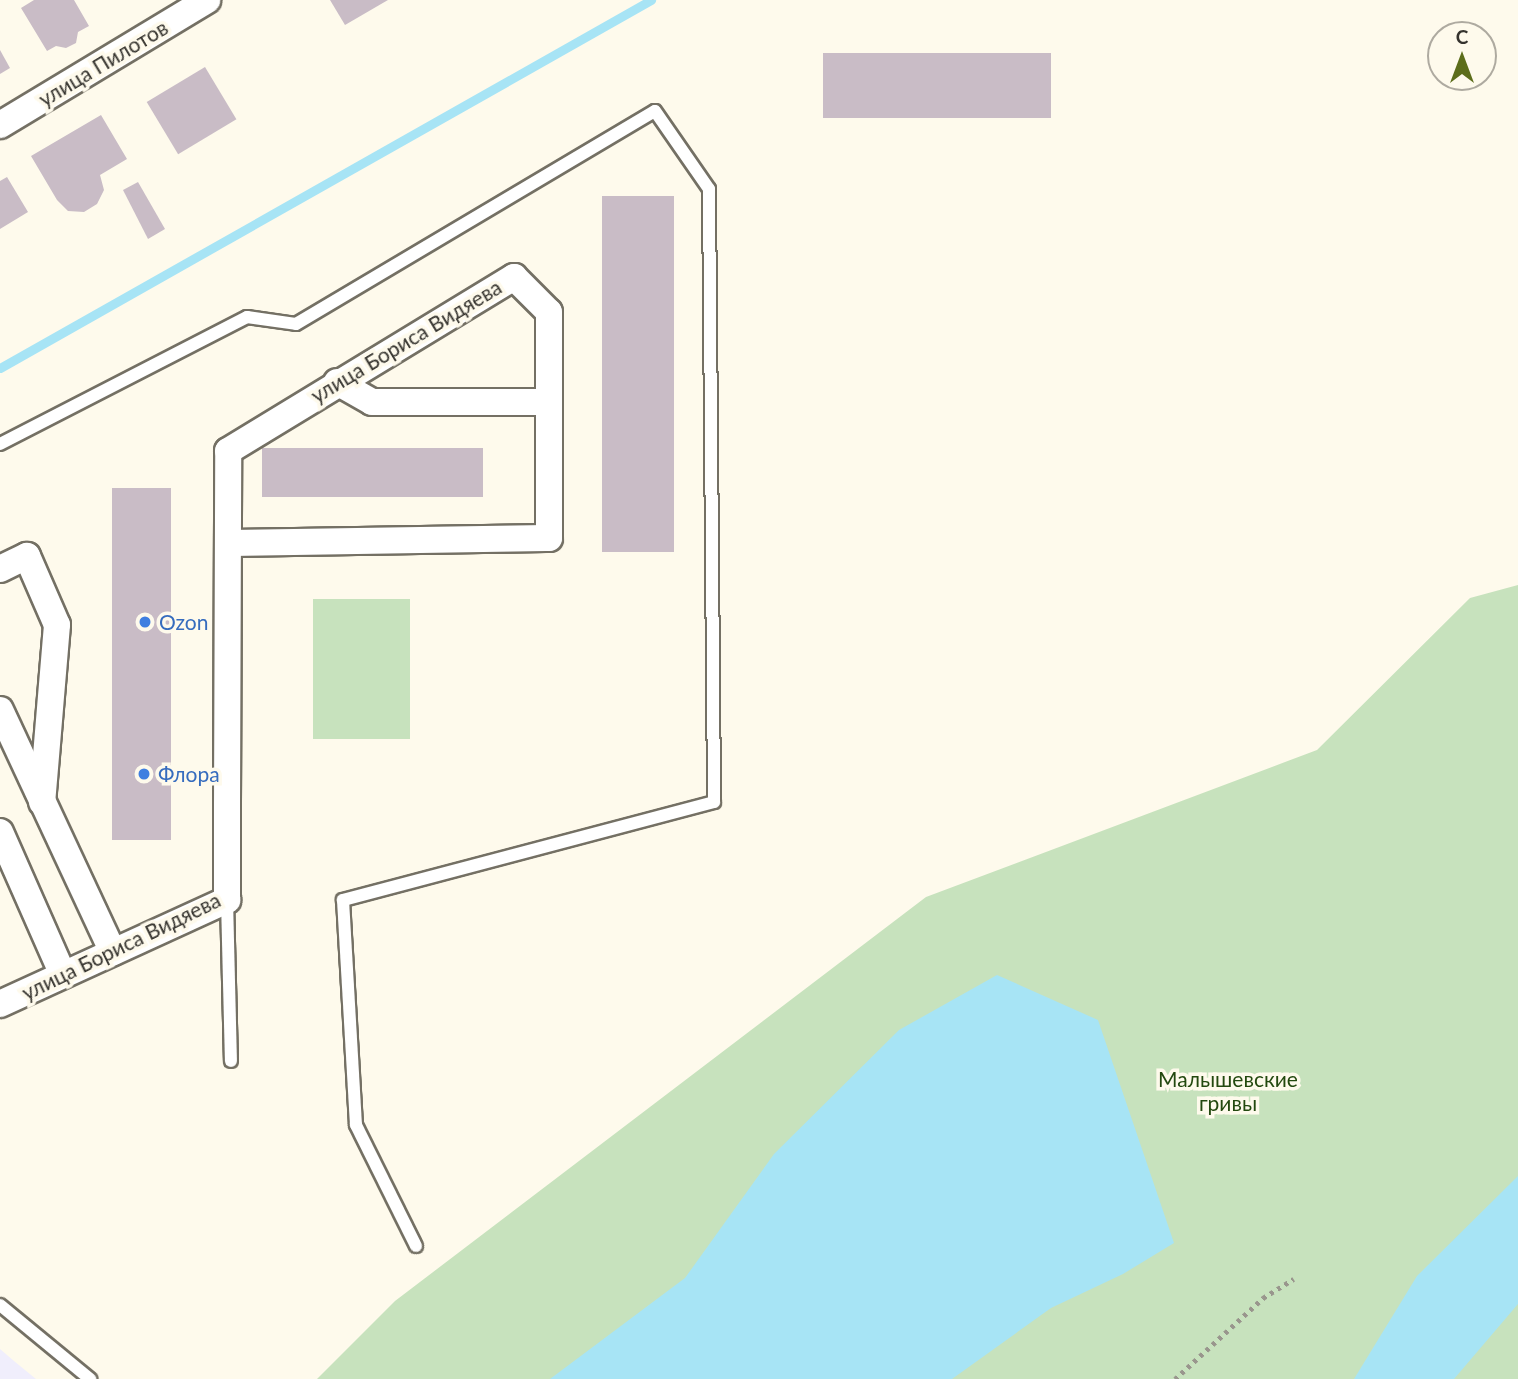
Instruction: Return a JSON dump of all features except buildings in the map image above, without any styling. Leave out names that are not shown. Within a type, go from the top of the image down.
[{"type":"street","name":"улица Пилотов","points":[[0,125],[207,0]]},
{"type":"street","name":"улица Бориса Видяева","points":[[0,1004],[227,900],[228,451],[337,382],[514,277],[550,312],[549,538],[228,543]]},
{"type":"street","points":[[337,382],[372,402],[549,402]]},
{"type":"street","points":[[0,569],[27,556],[57,625],[42,802]]},
{"type":"street","points":[[0,710],[113,952]]},
{"type":"street","points":[[0,832],[63,975]]},
{"type":"lane","points":[[0,444],[247,317],[296,324],[655,111],[709,189],[714,802],[343,900],[356,1125],[416,1246]]},
{"type":"lane","points":[[227,900],[231,1061]]},
{"type":"lane","points":[[0,1305],[90,1379]]},
{"type":"path","points":[[1175,1379],[1263,1298],[1294,1279]]},
{"type":"shaded area","points":[[0,1349],[14,1361],[36,1379],[0,1379]]},
{"type":"green space","name":"Малышевские гривы","points":[[1518,585],[1518,1379],[317,1379],[395,1301],[926,897],[1317,750],[1470,598]]},
{"type":"green space","points":[[313,599],[410,599],[410,739],[313,739]]},
{"type":"water","points":[[997,975],[1098,1020],[1174,1243],[1123,1274],[1051,1308],[952,1379],[550,1379],[685,1278],[774,1154],[899,1030]]},
{"type":"water","points":[[1518,1176],[1518,1304],[1454,1379],[1354,1379],[1417,1276]]},
{"type":"waterway","points":[[0,368],[651,0]]},
{"type":"place","name":"Ozon","points":[[145,622]]},
{"type":"place","name":"Флора","points":[[144,774]]}]
